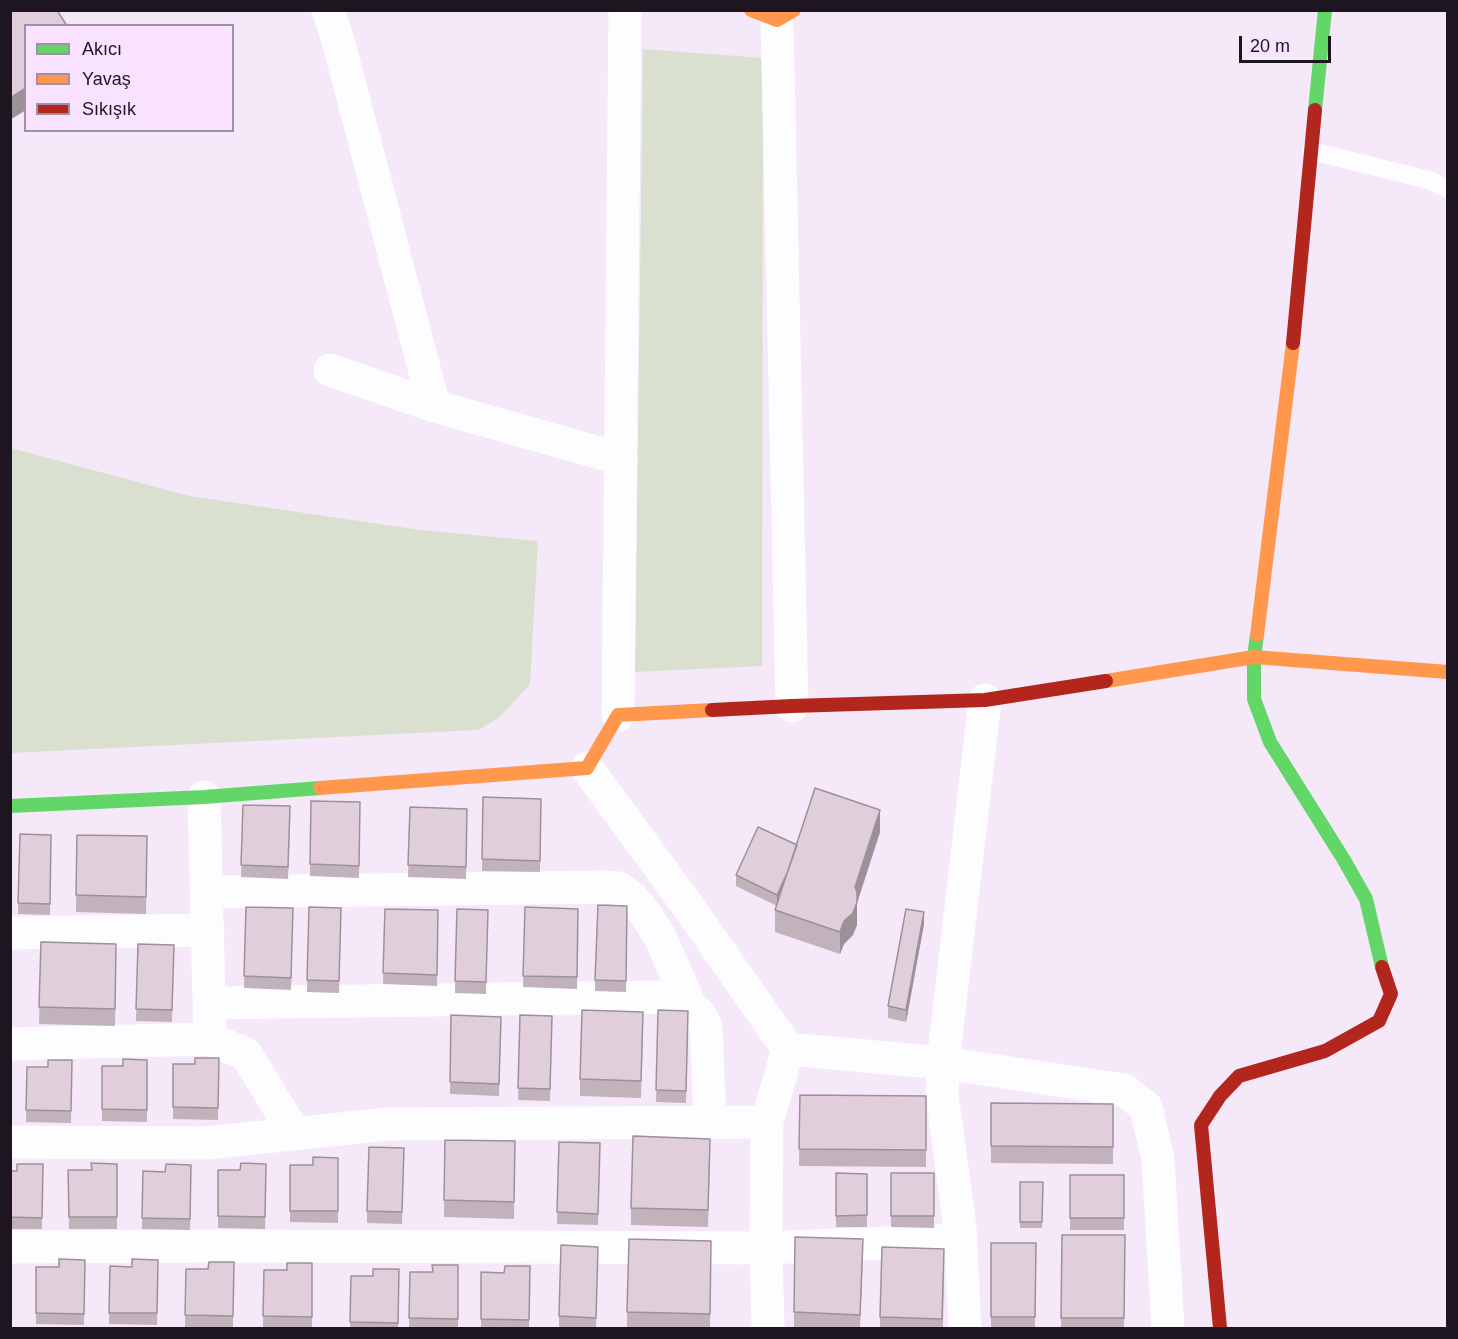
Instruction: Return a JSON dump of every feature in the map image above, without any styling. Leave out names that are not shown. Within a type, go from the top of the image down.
[{"type":"street","points":[[328,10],[342,55],[434,406]]},
{"type":"street","points":[[587,768],[618,715],[625,10]]},
{"type":"street","points":[[1220,1329],[1201,1125],[1220,1096],[1239,1076],[1325,1051],[1378,1021],[1391,994],[1366,899],[1270,742],[1254,699],[1254,657],[1293,346],[1325,10]]},
{"type":"street","points":[[774,14],[792,706]]},
{"type":"street","points":[[330,370],[434,406],[621,459]]},
{"type":"street","points":[[618,715],[792,706],[985,700],[1254,657],[1448,672]]},
{"type":"street","points":[[965,1329],[960,1228],[942,1094],[943,1063],[985,700]]},
{"type":"street","points":[[10,806],[204,797],[587,768]]},
{"type":"street","points":[[587,768],[685,902],[788,1050]]},
{"type":"street","points":[[204,797],[210,1039]]},
{"type":"street","points":[[207,892],[620,888],[645,913],[660,937],[690,1005],[700,1015],[705,1026],[710,1122]]},
{"type":"street","points":[[10,933],[208,930]]},
{"type":"street","points":[[209,1003],[651,997],[672,999],[690,1005]]},
{"type":"street","points":[[10,1044],[210,1039],[246,1054],[295,1134]]},
{"type":"street","points":[[788,1050],[943,1063],[1124,1090],[1146,1107],[1158,1159],[1168,1329]]},
{"type":"street","points":[[768,1329],[767,1122],[788,1050]]},
{"type":"street","points":[[10,1142],[206,1143],[388,1124],[767,1122]]},
{"type":"street","points":[[10,1247],[226,1245],[766,1248],[960,1240]]},
{"type":"lane","points":[[1311,151],[1430,180],[1448,189]]},
{"type":"green space","points":[[643,49],[763,58],[762,666],[635,672]]},
{"type":"green space","points":[[11,448],[189,496],[420,530],[538,541],[530,684],[500,717],[478,730],[11,753]]},
{"type":"building","points":[[10,10],[57,10],[66,24],[24,24],[24,89],[10,98]]},
{"type":"building","points":[[815,788],[880,810],[855,887],[857,902],[853,913],[844,921],[840,932],[775,910]]},
{"type":"building","points":[[483,797],[541,799],[540,861],[482,859]]},
{"type":"building","points":[[311,801],[360,802],[359,866],[310,864]]},
{"type":"building","points":[[243,805],[290,806],[288,867],[241,865]]},
{"type":"building","points":[[410,807],[467,809],[466,867],[408,865]]},
{"type":"building","points":[[758,827],[797,845],[777,895],[736,875]]},
{"type":"building","points":[[20,834],[51,835],[50,904],[18,903]]},
{"type":"building","points":[[77,835],[147,836],[146,897],[76,895]]},
{"type":"building","points":[[598,905],[627,906],[626,981],[595,980]]},
{"type":"building","points":[[246,907],[293,908],[291,978],[244,976]]},
{"type":"building","points":[[309,907],[341,908],[339,981],[307,980]]},
{"type":"building","points":[[525,907],[578,909],[577,977],[523,976]]},
{"type":"building","points":[[385,909],[438,910],[437,975],[383,973]]},
{"type":"building","points":[[457,909],[488,910],[486,982],[455,981]]},
{"type":"building","points":[[906,909],[924,912],[906,1010],[888,1006]]},
{"type":"building","points":[[41,942],[116,944],[115,1009],[39,1007]]},
{"type":"building","points":[[138,944],[174,945],[172,1010],[136,1009]]},
{"type":"building","points":[[582,1010],[643,1012],[641,1081],[580,1079]]},
{"type":"building","points":[[658,1010],[688,1011],[686,1091],[656,1090]]},
{"type":"building","points":[[451,1015],[501,1017],[499,1084],[450,1082]]},
{"type":"building","points":[[520,1015],[552,1016],[550,1089],[518,1088]]},
{"type":"building","points":[[195,1058],[219,1058],[218,1108],[173,1107],[173,1064],[195,1064]]},
{"type":"building","points":[[123,1059],[147,1060],[147,1110],[102,1109],[102,1066],[123,1066]]},
{"type":"building","points":[[48,1060],[72,1060],[71,1111],[26,1110],[27,1067],[48,1067]]},
{"type":"building","points":[[800,1095],[926,1096],[926,1150],[799,1149]]},
{"type":"building","points":[[991,1103],[1113,1104],[1113,1147],[991,1146]]},
{"type":"building","points":[[633,1136],[710,1139],[708,1210],[631,1208]]},
{"type":"building","points":[[445,1140],[515,1141],[514,1202],[444,1200]]},
{"type":"building","points":[[559,1142],[600,1143],[598,1214],[557,1212]]},
{"type":"building","points":[[369,1147],[404,1148],[402,1212],[367,1211]]},
{"type":"building","points":[[313,1157],[338,1158],[338,1211],[290,1211],[290,1165],[313,1165]]},
{"type":"building","points":[[91,1163],[117,1164],[117,1217],[69,1217],[68,1170],[92,1170]]},
{"type":"building","points":[[241,1163],[266,1164],[265,1217],[218,1216],[218,1170],[240,1170]]},
{"type":"building","points":[[17,1164],[43,1164],[42,1218],[10,1217],[10,1171],[17,1171]]},
{"type":"building","points":[[166,1164],[191,1165],[190,1219],[142,1218],[143,1171],[165,1172]]},
{"type":"building","points":[[836,1173],[867,1174],[867,1215],[836,1216]]},
{"type":"building","points":[[891,1173],[934,1173],[934,1216],[891,1216]]},
{"type":"building","points":[[1070,1175],[1124,1175],[1124,1218],[1070,1218]]},
{"type":"building","points":[[1020,1182],[1043,1182],[1042,1222],[1020,1222]]},
{"type":"building","points":[[1062,1235],[1125,1235],[1124,1318],[1061,1318]]},
{"type":"building","points":[[795,1237],[863,1239],[860,1315],[794,1312]]},
{"type":"building","points":[[629,1239],[711,1241],[710,1314],[627,1312]]},
{"type":"building","points":[[991,1243],[1036,1243],[1035,1317],[991,1317]]},
{"type":"building","points":[[561,1245],[598,1247],[596,1318],[559,1316]]},
{"type":"building","points":[[882,1247],[944,1249],[942,1319],[880,1317]]},
{"type":"building","points":[[59,1259],[85,1260],[84,1314],[36,1313],[36,1267],[59,1267]]},
{"type":"building","points":[[132,1259],[158,1260],[157,1313],[109,1313],[110,1266],[132,1267]]},
{"type":"building","points":[[209,1262],[234,1262],[233,1316],[185,1315],[186,1269],[208,1269]]},
{"type":"building","points":[[287,1263],[312,1263],[312,1317],[263,1316],[264,1270],[287,1270]]},
{"type":"building","points":[[432,1265],[458,1265],[458,1319],[409,1318],[410,1272],[433,1272]]},
{"type":"building","points":[[505,1266],[530,1266],[529,1320],[481,1319],[481,1272],[504,1273]]},
{"type":"building","points":[[373,1269],[399,1269],[398,1323],[350,1322],[351,1276],[373,1276]]},
{"type":"traffic: fast","points":[[1315,110],[1325,10]]},
{"type":"traffic: fast","points":[[1257,635],[1254,657],[1254,699],[1270,742],[1366,899],[1382,967]]},
{"type":"traffic: fast","points":[[10,806],[204,797],[320,788]]},
{"type":"traffic: slow","points":[[751,10],[777,20],[794,10]]},
{"type":"traffic: slow","points":[[1257,635],[1293,343]]},
{"type":"traffic: slow","points":[[1106,681],[1254,657],[1448,672]]},
{"type":"traffic: slow","points":[[320,788],[587,768],[618,715],[712,710]]},
{"type":"traffic: jam","points":[[1293,343],[1315,110]]},
{"type":"traffic: jam","points":[[712,710],[985,700],[1106,681]]},
{"type":"traffic: jam","points":[[1220,1328],[1201,1125],[1220,1096],[1239,1076],[1325,1051],[1379,1021],[1391,994],[1382,967]]}]
